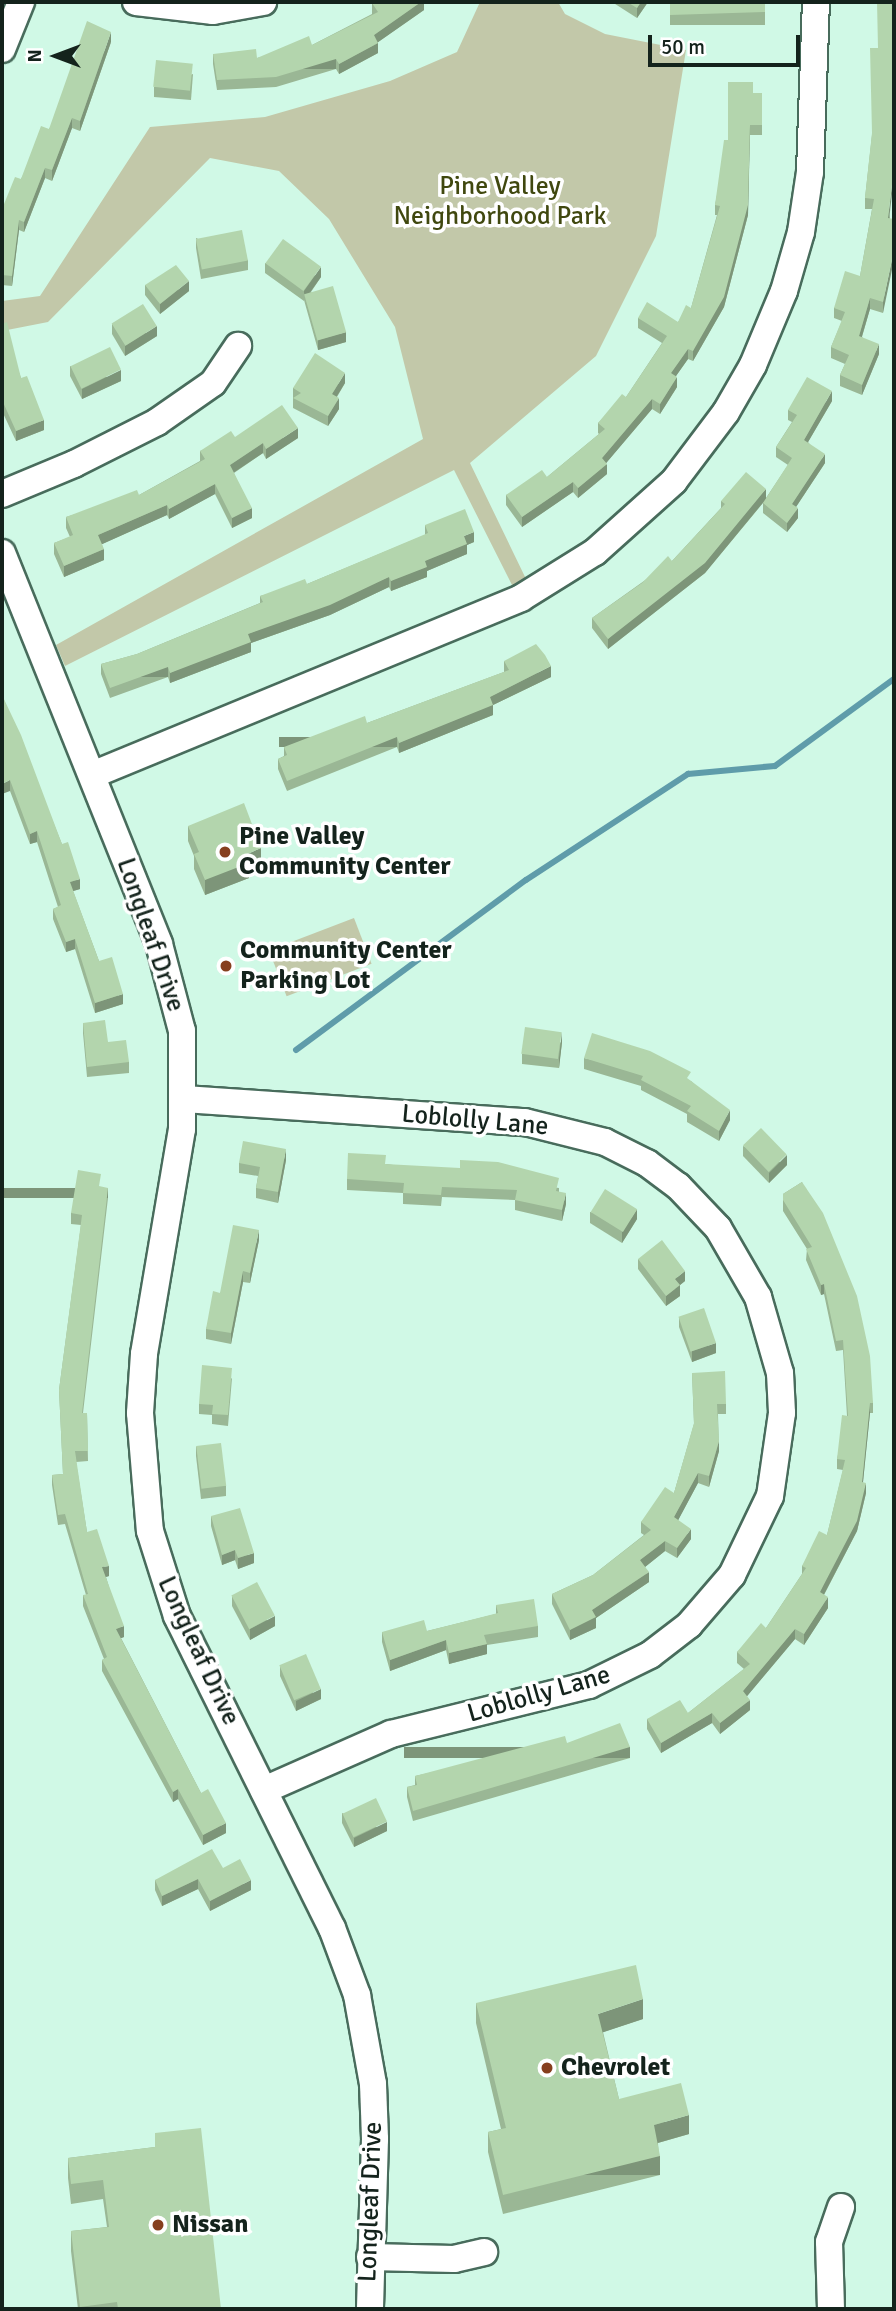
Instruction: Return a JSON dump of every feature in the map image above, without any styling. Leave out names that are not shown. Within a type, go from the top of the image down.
[{"type":"street","points":[[2,49],[21,2]]},
{"type":"street","points":[[136,2],[213,10],[263,2]]},
{"type":"street","points":[[92,775],[521,598],[595,552],[674,481],[726,412],[753,366],[784,291],[801,232],[810,172],[816,2]]},
{"type":"street","points":[[2,495],[74,464],[157,422],[214,383],[239,345]]},
{"type":"street","name":"Longleaf Drive","points":[[2,553],[92,775],[174,994],[182,1031],[184,1099],[179,1158],[144,1354],[141,1467],[157,1562],[177,1616],[332,1928],[357,1995],[373,2084],[375,2139],[370,2309]]},
{"type":"street","name":"Loblolly Lane","points":[[184,1099],[525,1122],[605,1142],[647,1163],[678,1186],[718,1228],[758,1297],[780,1373],[782,1413],[770,1496],[732,1575],[689,1625],[650,1655],[589,1685],[391,1734],[264,1790]]},
{"type":"street","points":[[831,2309],[829,2242],[841,2207]]},
{"type":"street","points":[[370,2257],[454,2259],[484,2252]]},
{"type":"green space","name":"Pine Valley Neighborhood Park","points":[[480,2],[558,2],[565,14],[605,34],[686,50],[656,236],[596,356],[470,463],[527,581],[515,591],[454,470],[65,666],[56,645],[423,439],[395,327],[329,219],[279,171],[210,158],[48,322],[2,331],[2,301],[40,296],[150,127],[265,117],[390,81],[457,52]]},
{"type":"green space","points":[[354,918],[372,964],[287,996],[269,951]]},
{"type":"building","points":[[421,2],[374,35],[378,43],[339,64],[336,59],[276,77],[217,80],[213,54],[256,49],[257,58],[309,36],[312,45],[378,12],[372,3]]},
{"type":"building","points":[[627,2],[641,2],[637,8]]},
{"type":"building","points":[[670,2],[765,2],[765,12],[670,15]]},
{"type":"building","points":[[877,2],[894,2],[894,168],[888,218],[894,219],[894,250],[883,302],[870,298],[859,336],[879,344],[862,385],[840,375],[849,355],[831,347],[845,312],[834,308],[845,271],[860,276],[874,199],[865,198],[872,133],[870,48],[878,48]]},
{"type":"building","points":[[87,21],[111,32],[80,121],[72,118],[52,170],[45,168],[24,222],[19,220],[12,276],[2,275],[2,209],[15,177],[21,179],[41,126],[49,129]]},
{"type":"building","points":[[156,60],[193,64],[190,91],[153,87]]},
{"type":"building","points":[[728,82],[753,82],[753,93],[762,93],[762,125],[750,125],[748,205],[724,297],[693,351],[688,349],[671,373],[677,377],[660,404],[652,399],[602,458],[607,464],[578,488],[573,482],[522,517],[506,495],[542,470],[547,477],[605,429],[598,423],[622,394],[626,397],[667,336],[638,318],[647,302],[678,322],[686,305],[691,308],[720,206],[715,205],[724,140],[728,140]]},
{"type":"building","points":[[242,230],[248,260],[202,269],[196,239]]},
{"type":"building","points":[[283,239],[321,267],[303,291],[265,263]]},
{"type":"building","points":[[176,265],[189,281],[160,304],[145,285]]},
{"type":"building","points":[[333,286],[346,332],[317,340],[304,294]]},
{"type":"building","points":[[143,304],[157,326],[125,346],[112,324]]},
{"type":"building","points":[[7,322],[21,378],[27,376],[44,420],[16,431],[2,400],[2,324]]},
{"type":"building","points":[[110,347],[121,369],[81,389],[70,366]]},
{"type":"building","points":[[315,353],[345,373],[332,394],[339,398],[328,416],[293,398],[301,393],[293,388]]},
{"type":"building","points":[[807,377],[832,391],[804,440],[825,454],[792,504],[798,508],[787,523],[763,503],[792,458],[776,447],[797,415],[788,410]]},
{"type":"building","points":[[282,405],[298,428],[266,449],[263,443],[230,465],[252,508],[232,518],[215,484],[169,509],[167,505],[98,535],[104,549],[64,566],[54,543],[73,535],[66,517],[137,490],[139,495],[205,459],[200,451],[231,431],[235,437]]},
{"type":"building","points":[[746,472],[766,489],[705,563],[608,639],[592,618],[642,583],[668,556],[672,561],[725,504],[721,501]]},
{"type":"building","points":[[465,509],[474,532],[464,536],[467,544],[425,561],[427,567],[391,581],[389,577],[330,605],[248,634],[251,642],[170,673],[168,667],[110,688],[101,664],[137,654],[263,602],[260,596],[305,579],[307,584],[428,533],[425,525]]},
{"type":"building","points":[[536,644],[551,666],[490,697],[493,705],[399,743],[397,737],[287,781],[278,759],[287,755],[284,747],[365,716],[367,723],[509,670],[504,661]]},
{"type":"building","points":[[2,695],[21,735],[62,844],[68,842],[80,879],[70,882],[99,961],[112,957],[123,994],[95,1003],[75,939],[66,942],[53,909],[61,905],[37,831],[30,834],[10,780],[2,784]]},
{"type":"building","name":"Pine Valley Community Center","points":[[244,803],[261,848],[245,855],[249,863],[205,880],[194,854],[199,852],[188,826]]},
{"type":"building","points":[[105,1020],[108,1042],[126,1040],[129,1062],[87,1067],[83,1023]]},
{"type":"building","points":[[525,1027],[562,1032],[558,1059],[521,1054]]},
{"type":"building","points":[[592,1033],[650,1051],[691,1072],[687,1078],[730,1110],[719,1131],[687,1111],[691,1106],[641,1080],[643,1076],[584,1058]]},
{"type":"building","points":[[761,1128],[787,1155],[769,1172],[743,1145]]},
{"type":"building","points":[[243,1141],[286,1149],[278,1192],[256,1188],[260,1167],[239,1163]]},
{"type":"building","points":[[348,1153],[386,1155],[385,1164],[460,1168],[460,1160],[498,1162],[559,1178],[556,1191],[566,1193],[562,1210],[515,1200],[517,1190],[442,1187],[441,1195],[403,1193],[404,1183],[347,1179]]},
{"type":"building","points":[[78,1170],[101,1174],[99,1186],[108,1188],[82,1413],[87,1413],[88,1451],[75,1451],[87,1532],[97,1529],[109,1566],[102,1567],[124,1626],[116,1629],[201,1793],[208,1789],[226,1823],[203,1835],[178,1789],[173,1792],[102,1660],[107,1657],[83,1595],[88,1594],[65,1514],[58,1515],[52,1475],[63,1474],[59,1390],[82,1215],[71,1213]]},
{"type":"building","points":[[802,1182],[823,1213],[857,1296],[870,1356],[873,1403],[870,1403],[862,1482],[866,1483],[857,1521],[820,1592],[828,1597],[804,1634],[795,1629],[743,1691],[750,1700],[720,1723],[712,1713],[661,1743],[647,1719],[680,1700],[688,1713],[750,1664],[737,1652],[761,1623],[766,1628],[806,1568],[802,1566],[819,1531],[827,1535],[845,1460],[837,1459],[842,1415],[848,1416],[843,1340],[836,1341],[824,1284],[821,1285],[806,1249],[812,1247],[783,1200],[783,1194]]},
{"type":"building","points":[[605,1189],[637,1209],[623,1232],[591,1212]]},
{"type":"building","points":[[233,1225],[259,1230],[250,1273],[243,1271],[231,1333],[206,1329],[213,1291],[220,1293]]},
{"type":"building","points":[[662,1240],[685,1271],[675,1279],[680,1285],[666,1296],[638,1259]]},
{"type":"building","points":[[704,1308],[716,1343],[691,1352],[678,1317]]},
{"type":"building","points":[[202,1365],[232,1368],[228,1415],[212,1414],[213,1405],[199,1404]]},
{"type":"building","points":[[725,1371],[726,1404],[717,1404],[719,1441],[709,1476],[698,1473],[674,1517],[691,1529],[677,1548],[665,1541],[640,1560],[649,1572],[592,1610],[596,1617],[570,1630],[552,1594],[593,1575],[651,1530],[641,1522],[665,1487],[674,1493],[694,1423],[692,1373]]},
{"type":"building","points":[[221,1443],[226,1486],[201,1489],[196,1446]]},
{"type":"building","points":[[240,1508],[254,1553],[238,1558],[235,1550],[222,1555],[211,1516]]},
{"type":"building","points":[[257,1582],[275,1616],[249,1629],[231,1596]]},
{"type":"building","points":[[534,1599],[538,1626],[484,1635],[487,1644],[449,1653],[446,1640],[390,1660],[382,1632],[424,1620],[427,1631],[498,1613],[496,1605]]},
{"type":"building","points":[[306,1654],[321,1689],[294,1700],[279,1665]]},
{"type":"building","points":[[620,1723],[630,1747],[413,1811],[407,1787],[417,1785],[415,1776],[565,1736],[567,1743]]},
{"type":"building","points":[[376,1798],[387,1822],[353,1837],[342,1814]]},
{"type":"building","points":[[212,1849],[223,1868],[240,1859],[251,1880],[210,1901],[198,1879],[162,1896],[155,1880]]},
{"type":"building","name":"Chevrolet","points":[[636,1965],[643,1999],[598,2014],[619,2099],[681,2083],[689,2115],[654,2125],[660,2156],[503,2195],[488,2132],[506,2128],[476,2003]]},
{"type":"building","name":"Nissan","points":[[201,2128],[221,2309],[118,2309],[117,2302],[80,2307],[71,2231],[109,2227],[103,2180],[71,2184],[68,2158],[155,2147],[155,2133]]},
{"type":"waterway","points":[[296,1050],[526,880],[688,774],[775,766],[894,679]]},
{"type":"place","name":"Pine Valley Community Center","points":[[225,852]]},
{"type":"place","name":"Community Center Parking Lot","points":[[226,966]]},
{"type":"place","name":"Chevrolet","points":[[547,2068]]},
{"type":"place","name":"Nissan","points":[[158,2225]]}]
